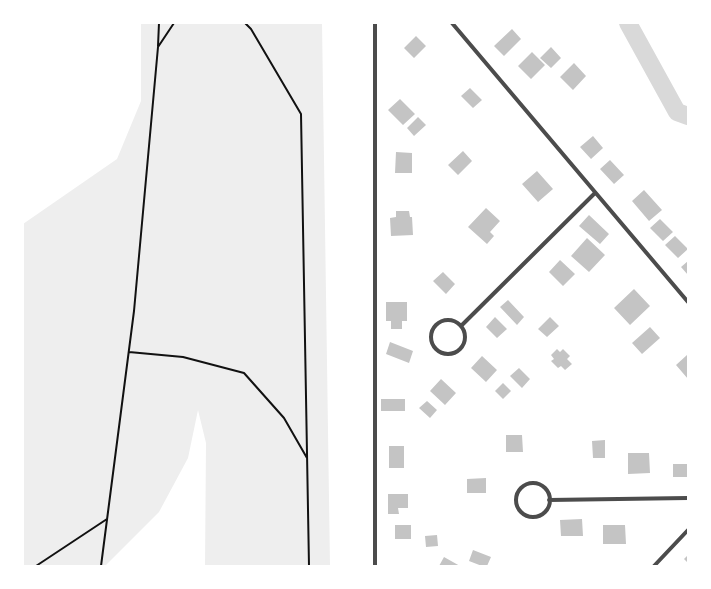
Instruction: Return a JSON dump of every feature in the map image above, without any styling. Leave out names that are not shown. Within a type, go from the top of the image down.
[{"type":"street","points":[[375,23],[375,566]]},
{"type":"street","points":[[452,23],[688,302]]},
{"type":"street","points":[[461,326],[595,193]]},
{"type":"street","points":[[449,321],[461,326],[465,338],[459,350],[447,354],[436,348],[431,336],[437,325],[449,321]]},
{"type":"street","points":[[532,483],[544,488],[550,500],[544,512],[533,516],[522,512],[516,501],[520,489],[532,483]]},
{"type":"street","points":[[550,500],[688,498]]},
{"type":"street","points":[[654,566],[688,530]]},
{"type":"path","points":[[101,566],[129,352],[149,157],[159,23]]},
{"type":"path","points":[[158,47],[174,23]]},
{"type":"path","points":[[245,23],[301,114],[309,566]]},
{"type":"path","points":[[129,352],[183,357],[244,373],[284,418],[307,459]]},
{"type":"path","points":[[36,566],[107,518]]},
{"type":"shaded area","points":[[141,23],[322,23],[330,566],[205,566],[206,443],[198,410],[188,458],[159,512],[105,566],[23,566],[23,224],[117,159],[141,101]]},
{"type":"building","points":[[512,29],[521,39],[504,56],[494,46]]},
{"type":"building","points":[[416,36],[426,46],[414,58],[404,48]]},
{"type":"building","points":[[551,47],[561,58],[551,68],[540,58]]},
{"type":"building","points":[[532,52],[545,65],[531,79],[518,66]]},
{"type":"building","points":[[574,63],[586,76],[573,90],[560,77]]},
{"type":"building","points":[[470,88],[482,100],[473,108],[461,96]]},
{"type":"building","points":[[400,99],[415,114],[403,125],[388,110]]},
{"type":"building","points":[[418,117],[426,125],[414,136],[407,128]]},
{"type":"building","points":[[593,136],[603,148],[591,159],[580,147]]},
{"type":"building","points":[[463,151],[472,161],[458,175],[448,165]]},
{"type":"building","points":[[396,152],[412,153],[412,173],[395,173]]},
{"type":"building","points":[[610,160],[624,175],[614,184],[600,169]]},
{"type":"building","points":[[537,171],[553,189],[538,202],[522,184]]},
{"type":"building","points":[[644,190],[662,210],[649,221],[632,201]]},
{"type":"building","points":[[486,208],[500,221],[490,232],[494,236],[487,244],[468,227]]},
{"type":"building","points":[[396,211],[409,211],[410,217],[412,217],[413,235],[391,236],[390,218],[396,217]]},
{"type":"building","points":[[589,215],[609,234],[600,244],[579,226]]},
{"type":"building","points":[[660,219],[673,232],[663,241],[650,228]]},
{"type":"building","points":[[675,236],[688,249],[678,258],[665,245]]},
{"type":"building","points":[[587,238],[605,255],[589,272],[571,256]]},
{"type":"building","points":[[560,260],[575,274],[563,286],[549,272]]},
{"type":"building","points":[[688,261],[688,275],[681,267]]},
{"type":"building","points":[[443,272],[455,284],[446,294],[433,281]]},
{"type":"building","points":[[634,289],[650,306],[630,325],[614,308]]},
{"type":"building","points":[[508,300],[524,317],[517,325],[500,307]]},
{"type":"building","points":[[386,302],[407,302],[407,321],[402,321],[402,329],[391,329],[391,321],[386,321]]},
{"type":"building","points":[[495,317],[507,329],[497,338],[486,327]]},
{"type":"building","points":[[550,317],[559,326],[547,337],[538,329]]},
{"type":"building","points":[[650,327],[660,338],[642,354],[632,343]]},
{"type":"building","points":[[390,342],[413,351],[409,363],[386,354]]},
{"type":"building","points":[[557,349],[560,352],[563,349],[570,356],[567,359],[572,364],[565,370],[561,366],[558,368],[551,361],[554,359],[551,355]]},
{"type":"building","points":[[687,355],[688,356],[688,379],[676,365]]},
{"type":"building","points":[[482,356],[497,370],[486,382],[471,368]]},
{"type":"building","points":[[519,368],[530,379],[522,388],[510,376]]},
{"type":"building","points":[[441,379],[456,393],[445,405],[430,391]]},
{"type":"building","points":[[503,383],[511,391],[503,399],[495,391]]},
{"type":"building","points":[[381,399],[405,399],[405,411],[381,411]]},
{"type":"building","points":[[427,401],[437,410],[430,418],[419,408]]},
{"type":"building","points":[[506,435],[522,435],[523,452],[506,452]]},
{"type":"building","points":[[605,440],[605,458],[593,458],[592,441]]},
{"type":"building","points":[[389,446],[404,446],[404,468],[389,468]]},
{"type":"building","points":[[628,453],[649,453],[650,473],[628,474]]},
{"type":"building","points":[[673,464],[688,464],[688,477],[673,477]]},
{"type":"building","points":[[486,478],[486,493],[467,493],[467,479]]},
{"type":"building","points":[[388,494],[408,494],[408,508],[398,508],[399,514],[388,514]]},
{"type":"building","points":[[582,519],[583,536],[561,536],[560,520]]},
{"type":"building","points":[[395,525],[411,525],[411,539],[395,539]]},
{"type":"building","points":[[603,525],[625,525],[626,544],[603,544]]},
{"type":"building","points":[[437,535],[438,546],[426,547],[425,536]]},
{"type":"building","points":[[473,550],[491,557],[487,566],[482,566],[469,561]]},
{"type":"building","points":[[688,555],[688,563],[684,559]]},
{"type":"building","points":[[444,557],[460,566],[439,566]]},
{"type":"waterway","points":[[628,23],[677,112],[688,116]]}]
